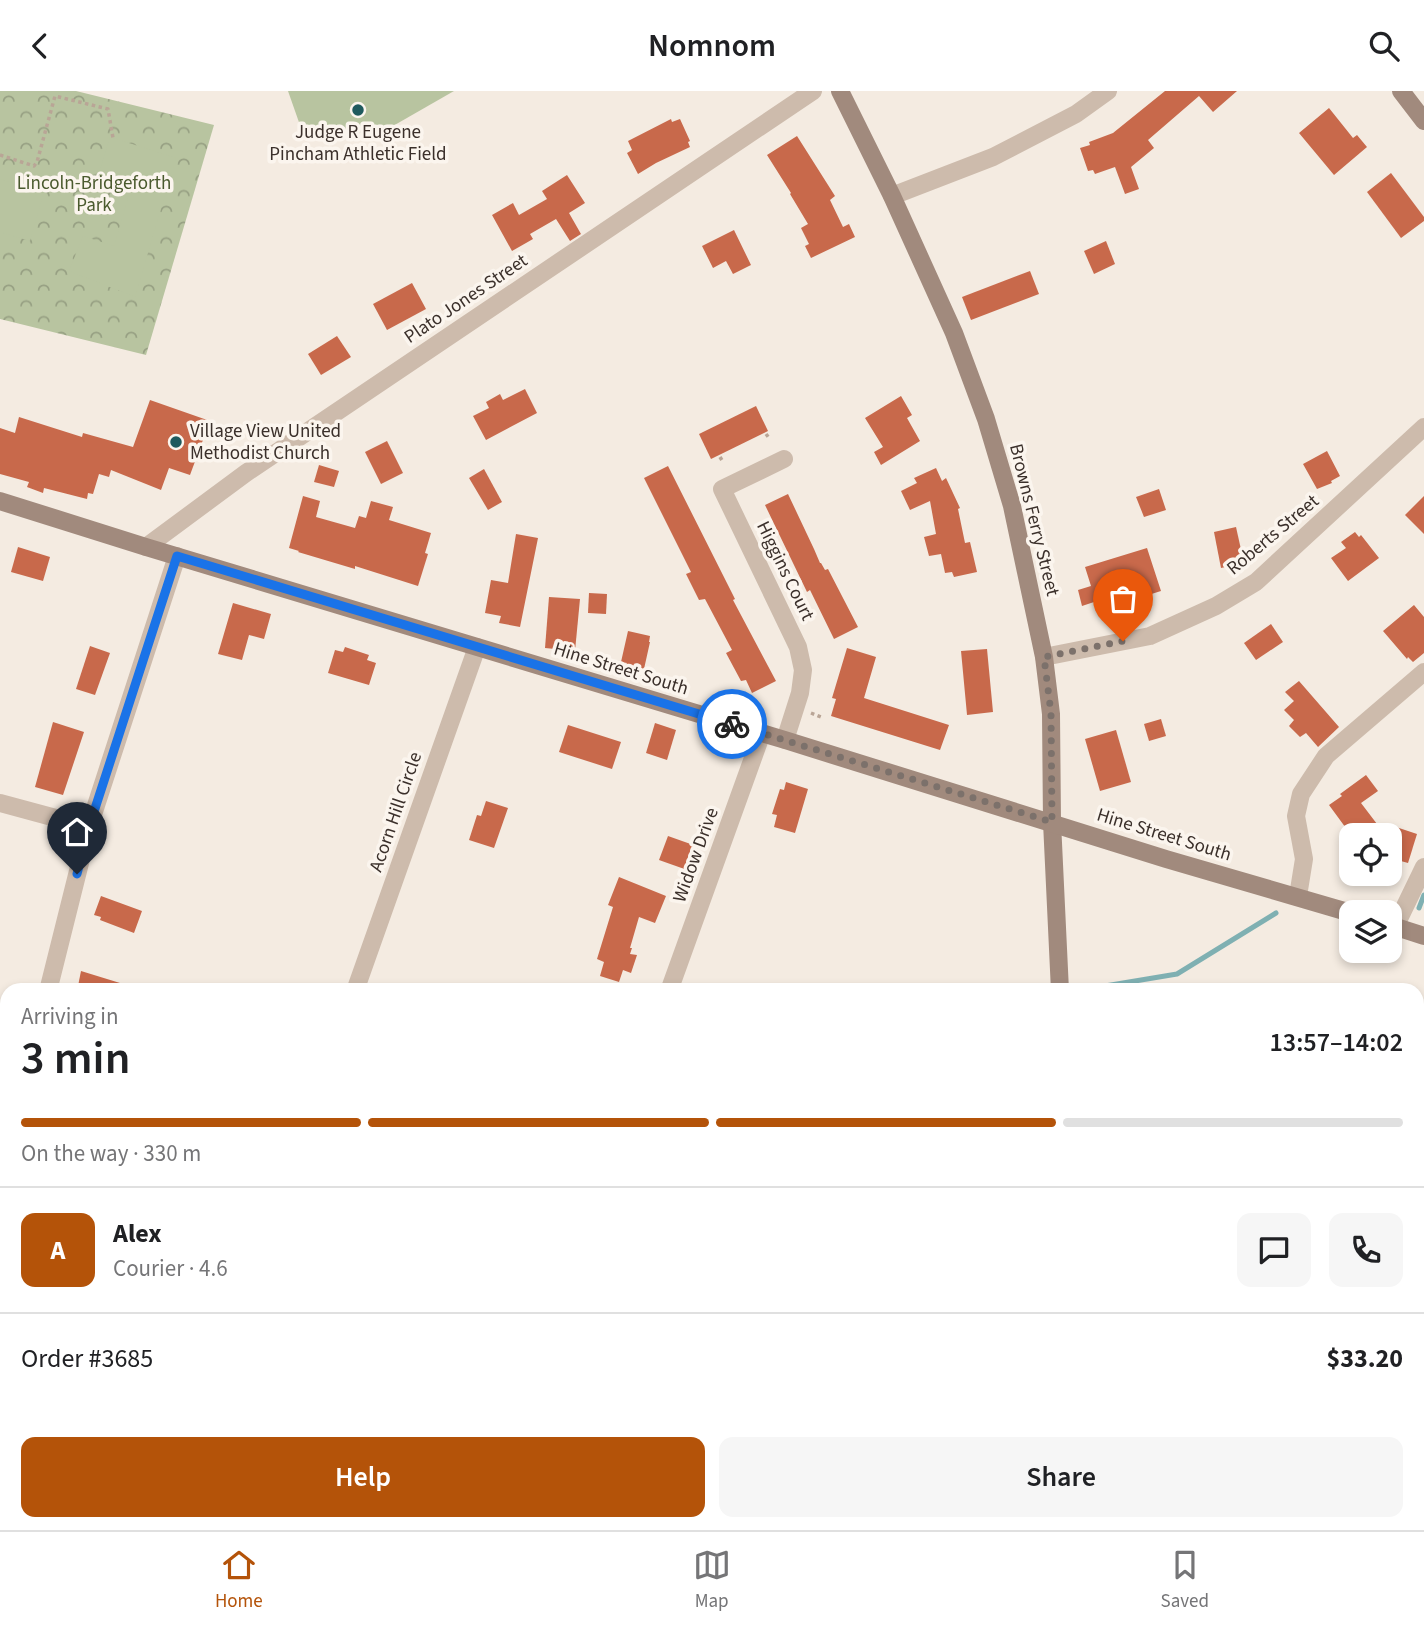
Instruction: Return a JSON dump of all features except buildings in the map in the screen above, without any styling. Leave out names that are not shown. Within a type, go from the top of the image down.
[{"type":"street","name":"Plato Jones Street","points":[[146,547],[257,465],[813,91]]},
{"type":"street","name":"Browns Ferry Street","points":[[840,91],[892,196],[954,333],[986,419],[1012,506],[1044,657],[1051,713],[1052,822],[1060,983]]},
{"type":"street","points":[[892,196],[993,157],[1076,114],[1108,91]]},
{"type":"street","points":[[1401,91],[1424,121]]},
{"type":"street","name":"Roberts Street","points":[[1044,657],[1150,636],[1216,606],[1256,582],[1424,427]]},
{"type":"street","name":"Higgins Court","points":[[784,459],[722,489],[798,647],[803,670],[800,693],[785,740]]},
{"type":"street","name":"Hine Street South","points":[[0,501],[1166,859],[1339,909]]},
{"type":"street","points":[[50,983],[89,827],[177,556]]},
{"type":"street","name":"Acorn Hill Circle","points":[[358,983],[477,647]]},
{"type":"street","points":[[1298,896],[1304,859],[1296,816],[1301,794],[1325,756],[1424,672]]},
{"type":"street","name":"Widow Drive","points":[[672,983],[762,733]]},
{"type":"street","points":[[0,803],[89,827]]},
{"type":"street","points":[[1402,908],[1424,867]]},
{"type":"street","points":[[1402,929],[1424,936]]},
{"type":"path","points":[[0,155],[34,166],[55,96],[108,109],[113,138]]},
{"type":"green space","name":"Lincoln-Bridgeforth Park","points":[[0,91],[76,91],[214,125],[146,355],[0,319]]},
{"type":"green space","name":"Judge R Eugene Pincham Athletic Field","points":[[288,91],[454,91],[379,134],[301,128]]},
{"type":"green space","points":[[110,137],[176,158],[135,297],[69,271],[83,236],[114,246],[132,184],[99,173]]},
{"type":"green space","points":[[0,179],[44,192],[30,241],[0,232]]},
{"type":"waterway","points":[[1419,908],[1424,895]]},
{"type":"waterway","points":[[1123,983],[1177,974],[1276,913]]},
{"type":"way so far","points":[[732,724],[1052,822],[1051,713],[1044,657],[1123,641]]},
{"type":"place","name":"Judge R Eugene Pincham Athletic Field","points":[[358,110]]},
{"type":"place","name":"Village View United Methodist Church","points":[[176,442]]},
{"type":"route","points":[[77,874],[89,827],[177,556],[732,724]]}]
